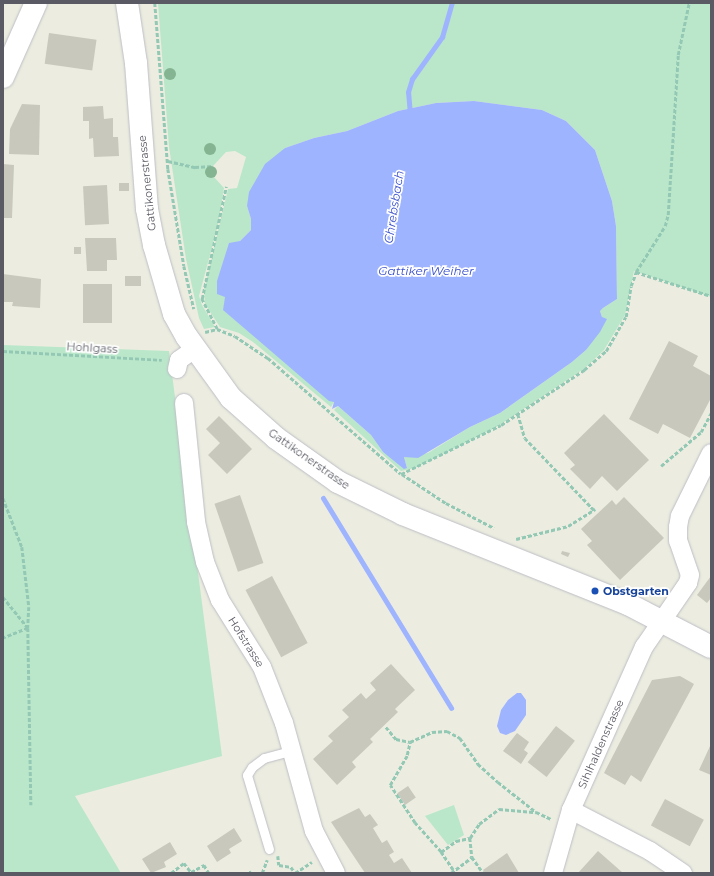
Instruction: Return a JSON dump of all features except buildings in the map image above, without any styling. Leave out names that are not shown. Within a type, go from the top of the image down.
[{"type":"main road","points":[[3,77],[36,3]]},
{"type":"main road","name":"Gattikonerstrasse","points":[[127,3],[136,63],[147,209],[154,245],[174,314],[197,339],[231,398],[276,438],[338,482],[404,514],[497,541],[661,619],[711,647]]},
{"type":"street","points":[[171,364],[179,360],[197,339]]},
{"type":"street","name":"Hofstrasse","points":[[184,403],[196,522],[205,562],[220,600],[262,667],[284,723],[314,831],[324,854],[336,873]]},
{"type":"street","name":"Sihlhaldenstrasse","points":[[553,873],[572,810],[644,647],[661,619],[688,583],[690,575],[678,541],[678,527],[680,516],[711,453]]},
{"type":"street","points":[[572,810],[650,851],[683,873]]},
{"type":"lane","points":[[269,849],[247,775],[252,767],[264,758],[291,751]]},
{"type":"path","points":[[155,3],[168,161],[184,266],[196,316]]},
{"type":"path","points":[[401,474],[456,449],[518,414],[584,370],[606,351],[626,317],[631,286],[636,272],[664,226],[668,215],[678,55],[689,3]]},
{"type":"path","points":[[168,161],[195,168],[213,166]]},
{"type":"path","points":[[226,187],[202,299],[217,328],[236,336],[268,358],[401,474],[446,503],[497,541],[505,542],[568,526],[595,509],[525,438],[518,414]]},
{"type":"path","points":[[636,272],[711,296]]},
{"type":"path","points":[[197,339],[205,332],[217,328]]},
{"type":"path","name":"Hohlgass","points":[[3,351],[171,364]]},
{"type":"path","points":[[661,466],[701,432],[711,413]]},
{"type":"path","points":[[3,498],[22,547],[29,607],[28,628],[31,804]]},
{"type":"path","points":[[3,597],[28,628]]},
{"type":"path","points":[[3,638],[28,628]]},
{"type":"path","points":[[386,727],[396,738],[410,742],[432,732],[447,731],[460,738],[478,764],[536,812],[555,822]]},
{"type":"path","points":[[410,742],[408,756],[397,770],[390,785],[415,823],[441,852],[452,872],[472,857]]},
{"type":"path","points":[[483,873],[472,857],[470,838],[478,824],[499,809],[536,812]]},
{"type":"path","points":[[441,852],[456,841],[470,838]]},
{"type":"path","points":[[269,849],[278,856],[279,865],[291,866],[295,873],[324,854]]},
{"type":"path","points":[[171,873],[184,863],[191,872],[204,865],[209,873]]},
{"type":"green space","points":[[158,3],[711,3],[711,297],[634,271],[625,315],[604,350],[585,368],[495,428],[415,468],[401,471],[334,410],[338,406],[371,435],[383,452],[407,468],[404,457],[428,453],[470,427],[500,413],[572,362],[586,350],[602,317],[600,311],[617,299],[616,226],[612,201],[595,150],[566,121],[542,110],[474,101],[436,103],[398,111],[347,131],[314,138],[285,148],[247,206],[251,219],[251,230],[240,241],[225,296],[334,402],[331,407],[253,342],[239,333],[220,327],[205,304],[204,290],[228,189],[237,188],[246,157],[235,151],[226,152],[213,166],[214,177],[224,188],[218,225],[199,296],[202,305],[215,327],[204,329],[199,318],[186,259],[169,147]]},
{"type":"green space","points":[[3,345],[169,351],[222,756],[75,796],[121,873],[3,873]]},
{"type":"green space","points":[[454,805],[464,835],[448,845],[425,816]]},
{"type":"water","name":"Gattiker Weiher","points":[[474,101],[542,110],[566,121],[595,150],[612,201],[616,226],[617,299],[600,311],[602,317],[607,319],[600,332],[586,350],[572,362],[500,413],[470,427],[418,458],[404,457],[407,468],[404,469],[383,452],[371,435],[338,406],[332,409],[334,402],[329,401],[223,310],[225,297],[217,294],[217,281],[229,243],[240,241],[251,230],[251,219],[247,206],[249,192],[265,164],[285,148],[314,138],[347,131],[398,111],[436,103]]},
{"type":"water","points":[[517,693],[521,693],[526,700],[526,715],[515,731],[506,735],[500,733],[497,726],[501,710],[508,700]]},
{"type":"waterway","name":"Chrebsbach","points":[[410,114],[408,92],[412,79],[442,37],[452,3]]},
{"type":"waterway","points":[[323,498],[451,708]]},
{"type":"place","name":"Obstgarten","points":[[595,591]]}]
